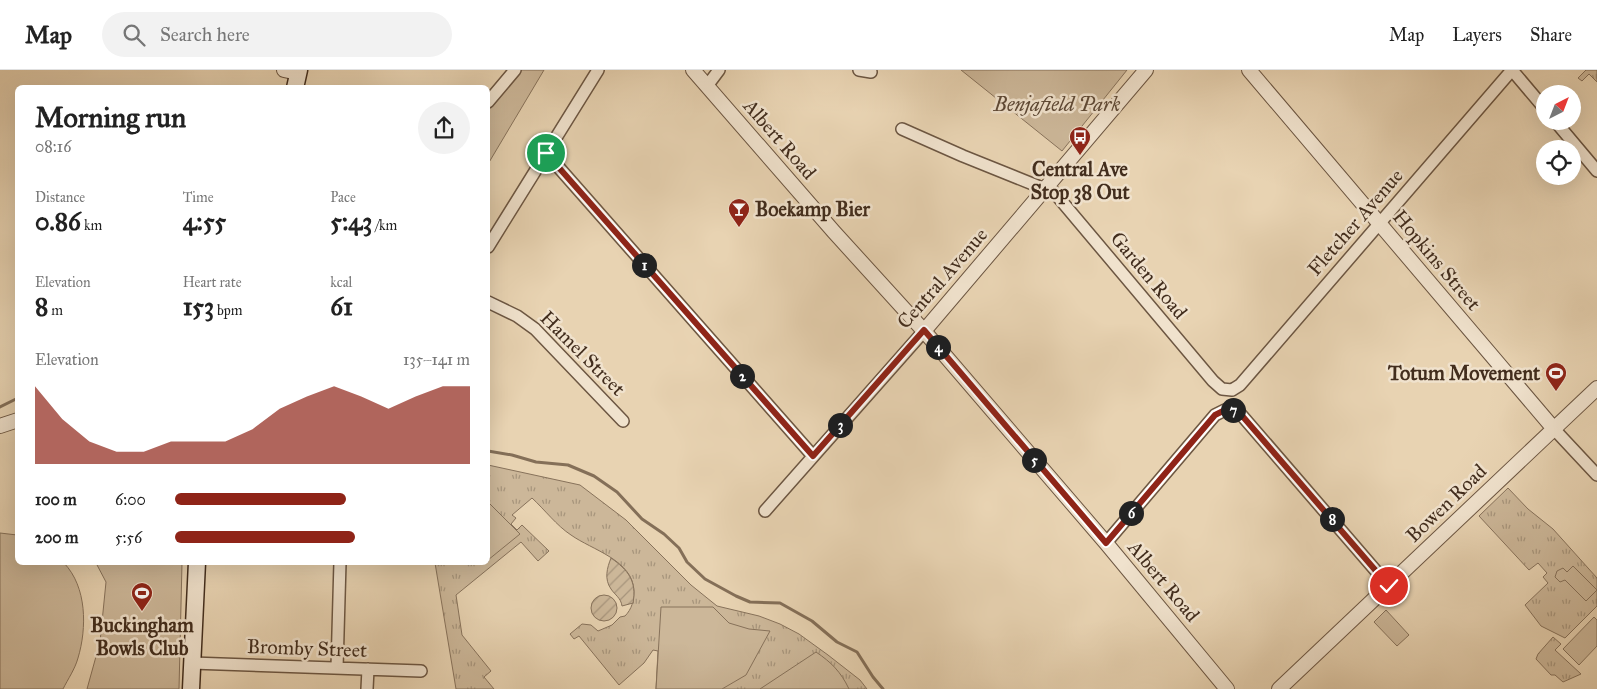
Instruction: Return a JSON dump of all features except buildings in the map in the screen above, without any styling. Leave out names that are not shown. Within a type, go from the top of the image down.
[{"type":"main road","points":[[191,689],[197,565]]},
{"type":"street","points":[[490,100],[515,70]]},
{"type":"street","points":[[490,243],[598,70]]},
{"type":"street","name":"Albert Road","points":[[694,70],[834,232],[924,330],[1106,543],[1227,689]]},
{"type":"street","points":[[707,86],[719,70]]},
{"type":"street","name":"Central Avenue","points":[[765,510],[924,330],[1146,70]]},
{"type":"street","name":"Hopkins Street","points":[[1249,70],[1554,429],[1597,475]]},
{"type":"street","points":[[1512,70],[1536,98]]},
{"type":"street","name":"Fletcher Avenue","points":[[1222,388],[1232,390],[1240,385],[1512,70]]},
{"type":"street","name":"Garden Road","points":[[902,129],[963,156],[1046,187],[1213,380],[1222,388]]},
{"type":"street","points":[[1563,130],[1597,171]]},
{"type":"street","points":[[546,153],[813,456]]},
{"type":"street","name":"Hamel Street","points":[[490,303],[517,316],[535,329],[623,421]]},
{"type":"street","name":"Bowen Road","points":[[1279,689],[1597,388]]},
{"type":"street","points":[[1106,543],[1215,415],[1225,410],[1238,411],[1389,586]]},
{"type":"street","points":[[0,426],[15,421]]},
{"type":"street","points":[[337,668],[340,565]]},
{"type":"street","name":"Bromby Street","points":[[192,664],[421,671]]},
{"type":"street","points":[[367,689],[368,669]]},
{"type":"green space","points":[[521,70],[544,70],[490,161],[490,108]]},
{"type":"green space","name":"Benjafield Park","points":[[961,70],[1127,70],[1062,151]]},
{"type":"green space","points":[[1586,70],[1597,70],[1597,82],[1589,74],[1582,81],[1578,78]]},
{"type":"green space","points":[[490,465],[580,485],[626,520],[691,585],[717,606],[759,616],[799,634],[860,680],[867,689],[656,689],[658,651],[653,650],[644,663],[619,685],[579,636],[574,639],[570,634],[582,624],[591,625],[598,631],[612,625],[620,617],[625,616],[633,601],[632,580],[627,571],[619,564],[566,531],[532,498],[512,515],[516,518],[511,524],[517,530],[522,525],[549,551],[538,561],[521,542],[456,595],[462,635],[491,671],[484,677],[494,689],[456,689],[435,565],[490,565]]},
{"type":"green space","points":[[1508,488],[1528,509],[1553,529],[1597,578],[1597,606],[1565,638],[1541,626],[1525,605],[1548,583],[1543,577],[1547,573],[1538,563],[1529,570],[1479,516]]},
{"type":"green space","points":[[490,504],[520,534],[490,558]]},
{"type":"green space","points":[[0,533],[15,535],[15,565],[66,565],[72,573],[81,596],[84,621],[77,662],[63,689],[0,689]]},
{"type":"green space","points":[[611,558],[630,577],[634,588],[633,603],[622,606],[607,581],[608,566]]},
{"type":"green space","name":"Buckingham Bowls Club","points":[[97,565],[182,565],[179,689],[87,689],[100,642],[106,582]]},
{"type":"green space","points":[[1573,566],[1597,590],[1586,601],[1565,580],[1560,582],[1555,577],[1557,571],[1563,568],[1567,572]]},
{"type":"green space","points":[[604,595],[613,599],[617,608],[613,617],[604,621],[595,617],[591,608],[595,599]]},
{"type":"green space","points":[[661,607],[713,607],[729,623],[749,629],[770,631],[746,675],[722,689],[656,689]]},
{"type":"green space","points":[[1386,610],[1409,635],[1397,646],[1374,622]]},
{"type":"green space","points":[[1594,617],[1597,620],[1597,646],[1579,665],[1563,649]]},
{"type":"green space","points":[[1553,637],[1561,644],[1555,650],[1581,674],[1563,682],[1555,675],[1551,675],[1536,659]]},
{"type":"green space","points":[[816,652],[835,668],[843,677],[849,689],[760,689]]},
{"type":"waterway","points":[[0,407],[15,400]]},
{"type":"waterway","points":[[490,451],[536,462],[568,465],[594,476],[617,492],[642,519],[664,534],[679,548],[687,562],[705,579],[750,602],[780,603],[812,621],[837,642],[857,652],[883,689]]},
{"type":"place","name":"Central Ave Stop 38 Out","points":[[1080,156]]},
{"type":"place","name":"Boekamp Bier","points":[[739,228]]},
{"type":"place","name":"Totum Movement","points":[[1556,392]]},
{"type":"place","name":"Buckingham Bowls Club","points":[[142,612]]},
{"type":"route","points":[[546,153],[813,456],[924,330],[1106,543],[1215,415],[1225,410],[1238,411],[1389,586]]}]
